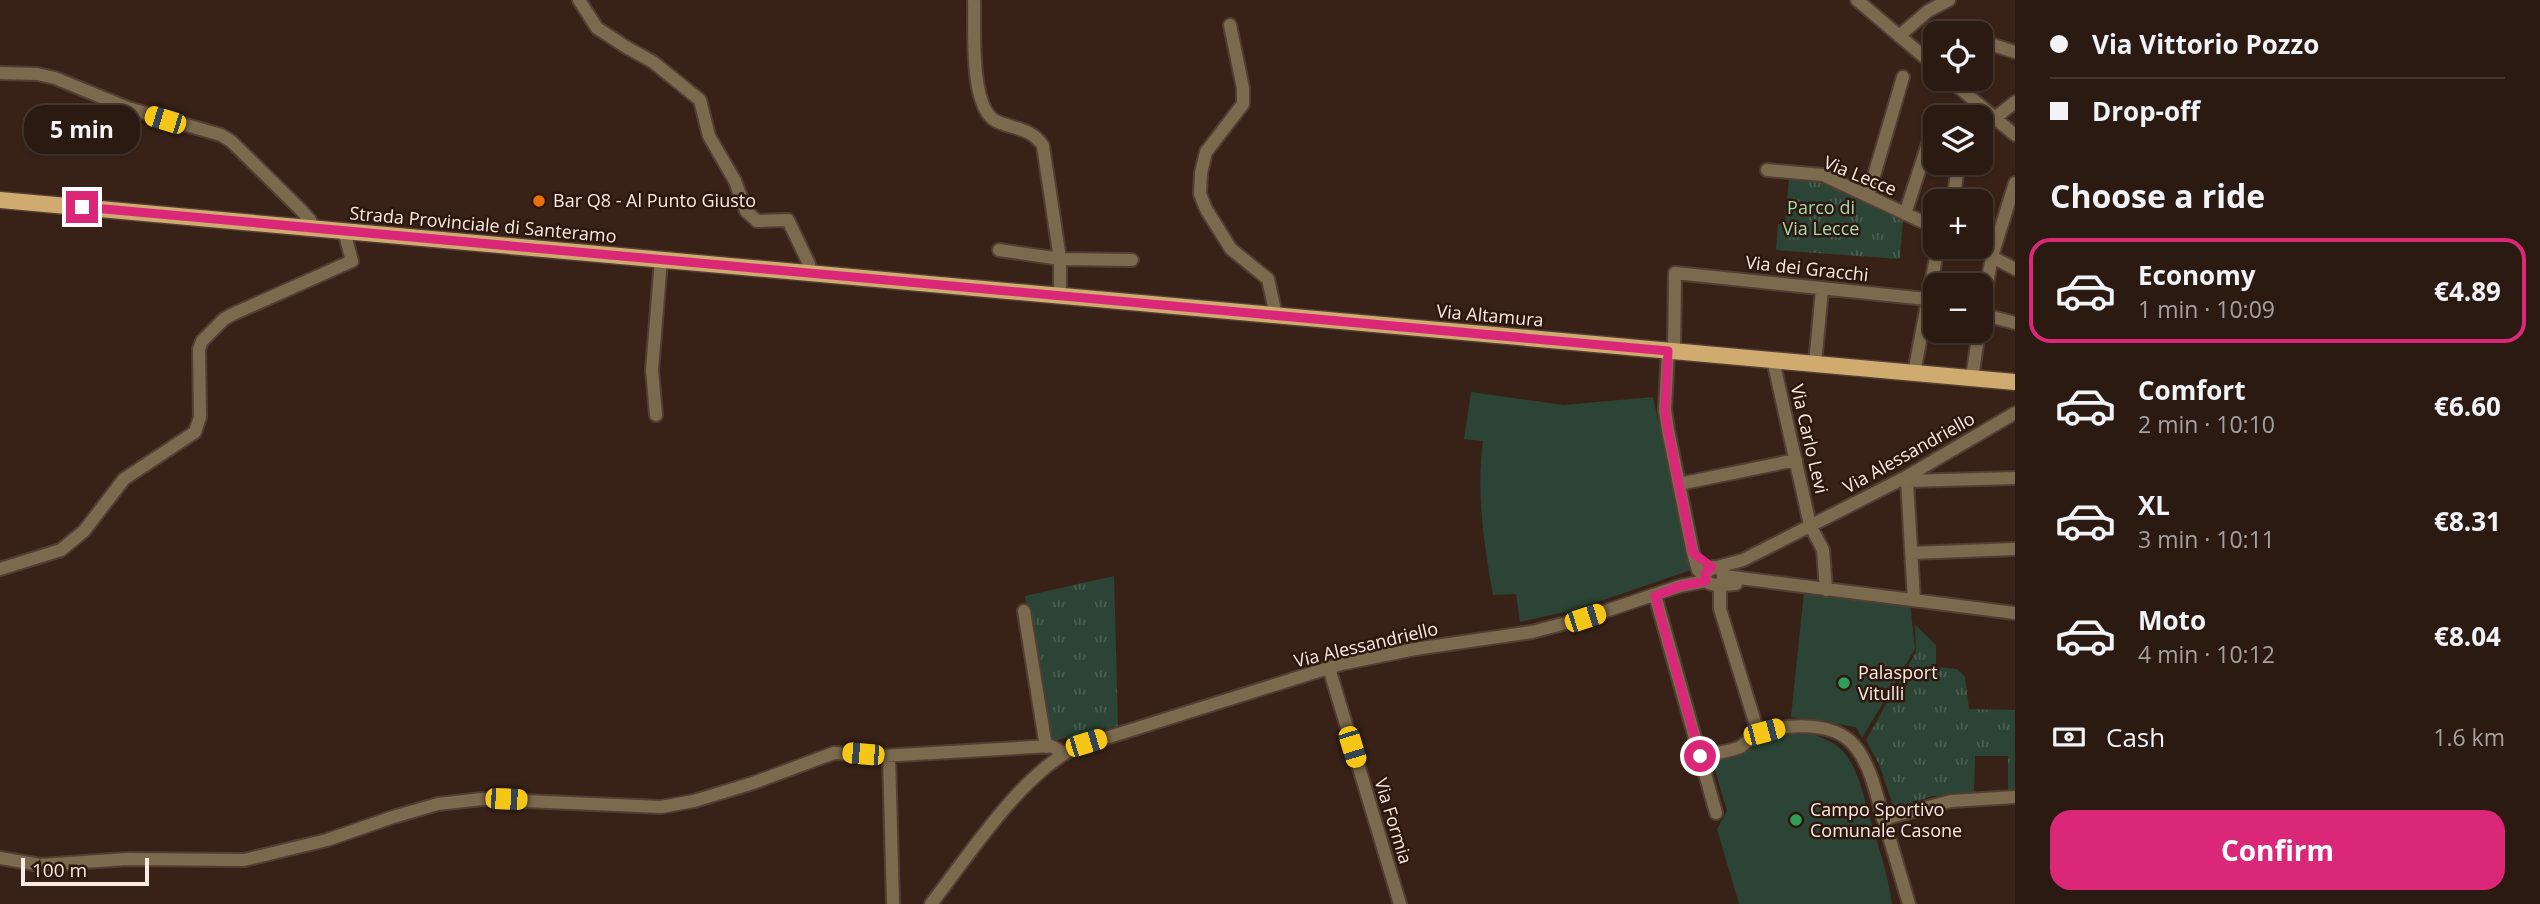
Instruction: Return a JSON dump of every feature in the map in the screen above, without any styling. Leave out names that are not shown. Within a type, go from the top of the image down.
[{"type":"main road","name":"Strada Provinciale di Santeramo","points":[[0,200],[344,231],[632,262],[661,260],[962,287]]},
{"type":"main road","name":"Via Altamura","points":[[962,287],[2015,382]]},
{"type":"street","points":[[579,0],[597,28],[653,62],[699,100],[709,136],[735,181],[746,211],[757,221],[788,220],[809,264],[809,273]]},
{"type":"street","points":[[974,0],[975,62],[982,105],[995,120],[1032,133],[1043,146],[1060,259],[1060,296]]},
{"type":"street","points":[[1857,0],[1923,56]]},
{"type":"street","points":[[1899,36],[1928,10],[1949,0]]},
{"type":"street","points":[[1230,25],[1244,104],[1206,152],[1200,194],[1206,209],[1231,248],[1268,279],[1276,315]]},
{"type":"street","points":[[1993,45],[2015,52]]},
{"type":"street","points":[[0,73],[37,74],[55,78],[128,108],[221,135],[231,141],[301,210],[310,220],[312,229]]},
{"type":"street","points":[[1867,196],[1903,77]]},
{"type":"street","points":[[1963,91],[2015,135]]},
{"type":"street","points":[[1994,117],[2015,102]]},
{"type":"street","points":[[1905,214],[1923,158]]},
{"type":"street","name":"Via Lecce","points":[[1767,170],[1823,175],[1923,222]]},
{"type":"street","points":[[1993,253],[2015,183]]},
{"type":"street","points":[[0,569],[61,550],[84,531],[124,479],[195,432],[200,417],[197,356],[202,341],[224,319],[233,314],[352,261],[344,231]]},
{"type":"street","points":[[999,250],[1060,259],[1132,260]]},
{"type":"street","points":[[1993,257],[2015,270]]},
{"type":"street","points":[[656,415],[652,370],[661,260]]},
{"type":"street","name":"Via dei Gracchi","points":[[1671,351],[1675,273],[1923,298]]},
{"type":"street","points":[[1815,364],[1822,289]]},
{"type":"street","points":[[1993,318],[2015,323]]},
{"type":"street","points":[[1914,373],[1923,334]]},
{"type":"street","points":[[1972,378],[1977,343]]},
{"type":"street","points":[[1671,351],[1665,410],[1693,553],[1713,577],[1720,609],[1758,732]]},
{"type":"street","name":"Via Carlo Levi","points":[[1773,360],[1810,525],[1823,550],[1826,590]]},
{"type":"street","name":"Via Alessandriello","points":[[931,904],[1016,796],[1064,753],[1086,743],[1329,668],[1391,653],[1532,632],[1655,596],[1691,579],[1713,577],[1810,525],[1907,479],[2015,413]]},
{"type":"street","points":[[1679,484],[1796,460]]},
{"type":"street","points":[[1914,600],[1907,479],[2015,478]]},
{"type":"street","points":[[1911,554],[2015,549]]},
{"type":"street","points":[[1713,577],[2015,613]]},
{"type":"street","points":[[1655,596],[1716,813]]},
{"type":"street","points":[[1024,611],[1046,747]]},
{"type":"street","name":"Via Formia","points":[[1329,668],[1400,904]]},
{"type":"street","points":[[1700,756],[1740,747],[1758,732],[1805,727],[1837,733],[1849,740],[1865,761],[1909,904]]},
{"type":"street","points":[[0,858],[40,865],[116,859],[244,860],[327,840],[393,817],[454,801],[494,799],[662,807],[694,801],[752,783],[825,755],[845,752],[889,756],[1051,746],[1064,753]]},
{"type":"street","points":[[889,756],[893,904]]},
{"type":"street","points":[[1884,819],[1951,801],[2015,797]]},
{"type":"green space","name":"Parco di Via Lecce","points":[[1789,179],[1822,181],[1903,219],[1900,259],[1776,250],[1778,224],[1785,224]]},
{"type":"green space","points":[[1471,392],[1563,405],[1653,397],[1691,570],[1574,610],[1520,622],[1516,594],[1493,595],[1481,499],[1483,441],[1464,439]]},
{"type":"green space","points":[[1114,576],[1118,726],[1053,741],[1049,736],[1025,596]]},
{"type":"green space","name":"Palasport Vitulli","points":[[1804,592],[1910,602],[1915,649],[1862,738],[1856,727],[1791,717]]},
{"type":"green space","points":[[1915,625],[1936,645],[1936,667],[1957,669],[1965,677],[1969,709],[2015,710],[2015,791],[2008,791],[2008,756],[1975,756],[1974,794],[1932,796],[1894,809],[1879,764],[1866,740],[1916,652]]},
{"type":"green space","name":"Campo Sportivo Comunale Casone","points":[[1799,731],[1831,742],[1842,750],[1854,769],[1879,848],[1892,904],[1739,904],[1717,829],[1727,811],[1712,760],[1750,746],[1770,735]]},
{"type":"place","name":"Bar Q8 - Al Punto Giusto","points":[[539,201]]},
{"type":"place","name":"Palasport Vitulli","points":[[1844,683]]},
{"type":"place","name":"Campo Sportivo Comunale Casone","points":[[1796,820]]},
{"type":"route","points":[[82,207],[1668,351],[1665,410],[1693,553],[1712,567],[1705,573],[1706,581],[1680,586],[1655,596],[1700,756]]}]
